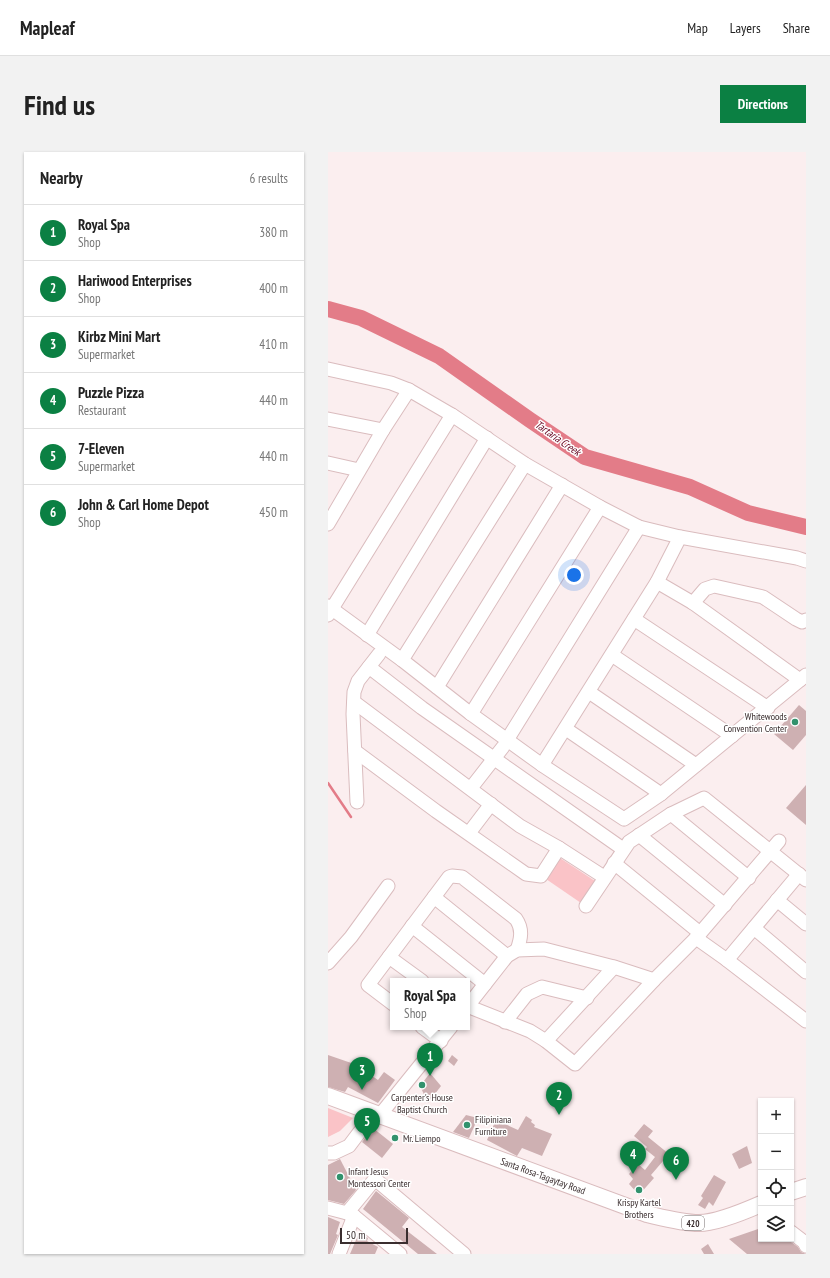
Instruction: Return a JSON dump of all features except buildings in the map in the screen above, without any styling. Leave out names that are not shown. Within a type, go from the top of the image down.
[{"type":"main road","name":"Santa Rosa-Tagaytay Road","points":[[328,1096],[626,1207],[670,1220],[699,1223],[708,1222],[758,1207]]},
{"type":"main road","points":[[794,1191],[806,1187]]},
{"type":"street","points":[[328,369],[391,383],[409,390],[452,415],[525,464],[600,507],[639,527],[680,537],[797,558],[806,561]]},
{"type":"street","points":[[328,524],[383,430],[409,390]]},
{"type":"street","points":[[452,415],[329,610],[402,660],[471,714],[505,743],[542,765],[624,819],[661,794],[803,678],[693,603],[657,582]]},
{"type":"street","points":[[328,419],[383,430]]},
{"type":"street","points":[[367,635],[487,438]]},
{"type":"street","points":[[328,463],[359,470]]},
{"type":"street","points":[[402,660],[525,464]]},
{"type":"street","points":[[437,687],[562,485]]},
{"type":"street","points":[[471,714],[600,507]]},
{"type":"street","points":[[471,788],[505,743],[639,527]]},
{"type":"street","points":[[542,765],[657,582],[680,537]]},
{"type":"street","points":[[693,603],[705,588],[714,586],[763,597],[796,619],[802,622],[806,620]]},
{"type":"street","points":[[634,619],[768,708]]},
{"type":"street","points":[[356,802],[354,702],[356,685],[379,654]]},
{"type":"street","points":[[612,655],[732,736]]},
{"type":"street","points":[[369,667],[422,708],[623,849]]},
{"type":"street","points":[[588,692],[696,765]]},
{"type":"street","points":[[354,702],[520,826],[559,848],[604,877]]},
{"type":"street","points":[[566,729],[661,794]]},
{"type":"street","points":[[355,751],[436,811],[526,874],[541,876],[559,848]]},
{"type":"street","points":[[586,906],[604,877],[629,842],[639,834],[672,814],[704,798],[803,877],[778,900],[727,960]]},
{"type":"street","points":[[469,833],[491,804]]},
{"type":"street","points":[[672,814],[749,878]]},
{"type":"street","points":[[639,834],[725,905]]},
{"type":"street","points":[[470,1008],[530,1031],[546,1041],[575,1064],[698,935],[749,878],[779,841]]},
{"type":"street","points":[[614,863],[727,960],[806,1021]]},
{"type":"street","points":[[390,1002],[368,986],[449,877],[452,876],[462,877],[516,919],[520,924],[521,937],[512,953],[470,1003]]},
{"type":"street","points":[[328,963],[351,938],[388,886]]},
{"type":"street","points":[[434,897],[512,953],[544,949],[614,967],[654,980]]},
{"type":"street","points":[[778,900],[806,924]]},
{"type":"street","points":[[412,926],[485,984]]},
{"type":"street","points":[[754,928],[806,972]]},
{"type":"street","points":[[389,957],[418,978]]},
{"type":"street","points":[[546,1041],[614,967]]},
{"type":"street","points":[[505,1022],[527,994],[542,987],[587,998]]},
{"type":"street","points":[[426,1030],[440,1041]]},
{"type":"street","points":[[328,1153],[334,1153],[349,1146],[449,1030]]},
{"type":"street","points":[[339,1254],[350,1215],[375,1179],[461,1253]]},
{"type":"street","points":[[328,1208],[350,1215],[394,1252]]},
{"type":"street","points":[[794,1234],[805,1243]]},
{"type":"shaded area","points":[[560,858],[595,881],[581,903],[546,879]]},
{"type":"shaded area","points":[[328,1108],[353,1118],[340,1131],[328,1137]]},
{"type":"waterway","name":"Tartaria Creek","points":[[328,309],[361,318],[439,356],[585,457],[690,487],[748,513],[806,527]]},
{"type":"waterway","points":[[328,783],[351,817]]},
{"type":"place","name":"Whitewoods Convention Center","points":[[795,722]]},
{"type":"place","name":"Royal Spa","points":[[430,1076]]},
{"type":"place","name":"Carpenter's House Baptist Church","points":[[422,1085]]},
{"type":"place","name":"Kirbz Mini Mart","points":[[362,1090]]},
{"type":"place","name":"Hariwood Enterprises","points":[[559,1115]]},
{"type":"place","name":"Filipiniana Furniture","points":[[467,1125]]},
{"type":"place","name":"Mr. Liempo","points":[[395,1138]]},
{"type":"place","name":"7-Eleven","points":[[367,1141]]},
{"type":"place","name":"Puzzle Pizza","points":[[633,1174]]},
{"type":"place","name":"Infant Jesus Montessori Center","points":[[340,1177]]},
{"type":"place","name":"John & Carl Home Depot","points":[[676,1180]]},
{"type":"place","name":"Krispy Kartel Brothers","points":[[639,1190]]}]
